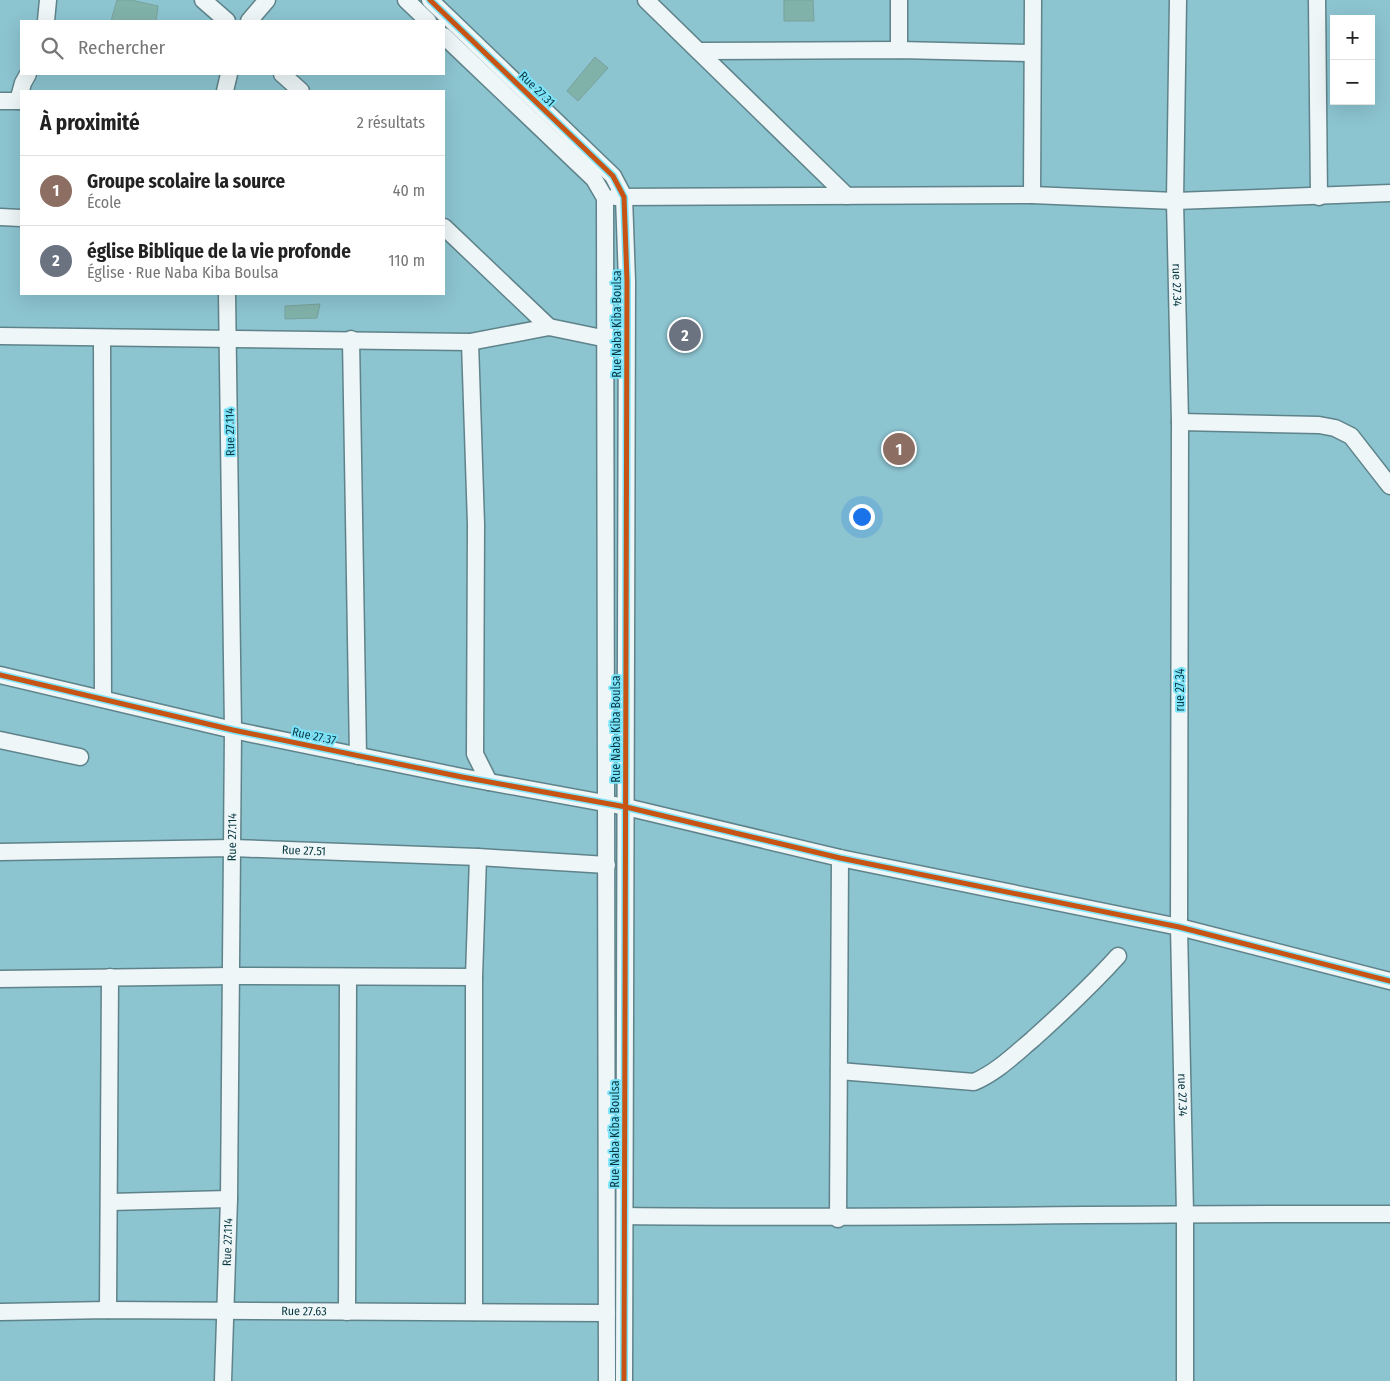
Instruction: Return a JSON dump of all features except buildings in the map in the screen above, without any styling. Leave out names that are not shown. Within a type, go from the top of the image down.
[{"type":"street","points":[[46,20],[48,0]]},
{"type":"street","points":[[203,0],[226,20]]},
{"type":"street","points":[[250,20],[267,0]]},
{"type":"street","points":[[406,0],[427,20]]},
{"type":"street","name":"Rue 27.31","points":[[430,0],[613,176],[624,197]]},
{"type":"street","points":[[646,0],[847,196]]},
{"type":"street","points":[[899,0],[899,50]]},
{"type":"street","points":[[1032,195],[1033,0]]},
{"type":"street","name":"rue 27.34","points":[[1178,0],[1175,201],[1180,422],[1179,927],[1185,1213],[1185,1381]]},
{"type":"street","points":[[1318,0],[1319,197]]},
{"type":"street","name":"Rue 27.31","points":[[445,37],[594,179],[605,198]]},
{"type":"street","points":[[699,51],[899,50],[1032,53]]},
{"type":"street","points":[[22,90],[27,75]]},
{"type":"street","points":[[225,90],[229,75]]},
{"type":"street","points":[[283,75],[300,90]]},
{"type":"street","points":[[0,101],[20,101]]},
{"type":"street","points":[[605,198],[1032,195],[1175,201],[1390,193]]},
{"type":"street","name":"Rue Naba Kiba Boulsa","points":[[624,197],[627,229],[624,1381]]},
{"type":"street","name":"Rue Naba Kiba Boulsa","points":[[605,198],[607,339],[607,1381]]},
{"type":"street","points":[[0,217],[20,218]]},
{"type":"street","points":[[445,228],[549,327]]},
{"type":"street","name":"Rue 27.114","points":[[223,1381],[229,1199],[232,848],[229,337],[227,295]]},
{"type":"street","points":[[0,336],[102,338],[229,337],[470,342],[549,327],[607,339]]},
{"type":"street","points":[[102,338],[104,699]]},
{"type":"street","points":[[351,339],[358,756]]},
{"type":"street","points":[[470,342],[476,524],[475,754],[489,782]]},
{"type":"street","points":[[1180,422],[1319,425],[1335,428],[1351,436],[1390,486]]},
{"type":"street","name":"Rue 27.37","points":[[0,675],[232,730],[462,777],[626,807],[840,858],[1179,927],[1390,981]]},
{"type":"street","points":[[0,740],[80,757]]},
{"type":"street","points":[[462,777],[475,754]]},
{"type":"street","name":"Rue 27.51","points":[[0,852],[232,848],[478,857],[607,865]]},
{"type":"street","points":[[474,1312],[474,976],[478,857]]},
{"type":"street","points":[[838,1218],[840,858]]},
{"type":"street","points":[[839,1071],[974,1082],[989,1075],[1012,1057],[1082,996],[1118,956]]},
{"type":"street","points":[[0,979],[231,976],[474,976]]},
{"type":"street","points":[[108,1310],[110,977]]},
{"type":"street","points":[[346,1312],[348,977]]},
{"type":"street","points":[[110,1202],[229,1199]]},
{"type":"street","points":[[625,1216],[838,1218],[1185,1213],[1390,1214]]},
{"type":"street","name":"Rue 27.63","points":[[0,1312],[108,1310],[607,1313]]},
{"type":"cycle path","points":[[430,0],[613,176],[624,197],[627,281],[624,1381]]},
{"type":"cycle path","points":[[0,675],[233,730],[462,777],[626,807],[840,858],[1179,927],[1390,981]]},
{"type":"place","name":"église Biblique de la vie profonde","points":[[685,335]]},
{"type":"place","name":"Groupe scolaire la source","points":[[899,449]]}]
